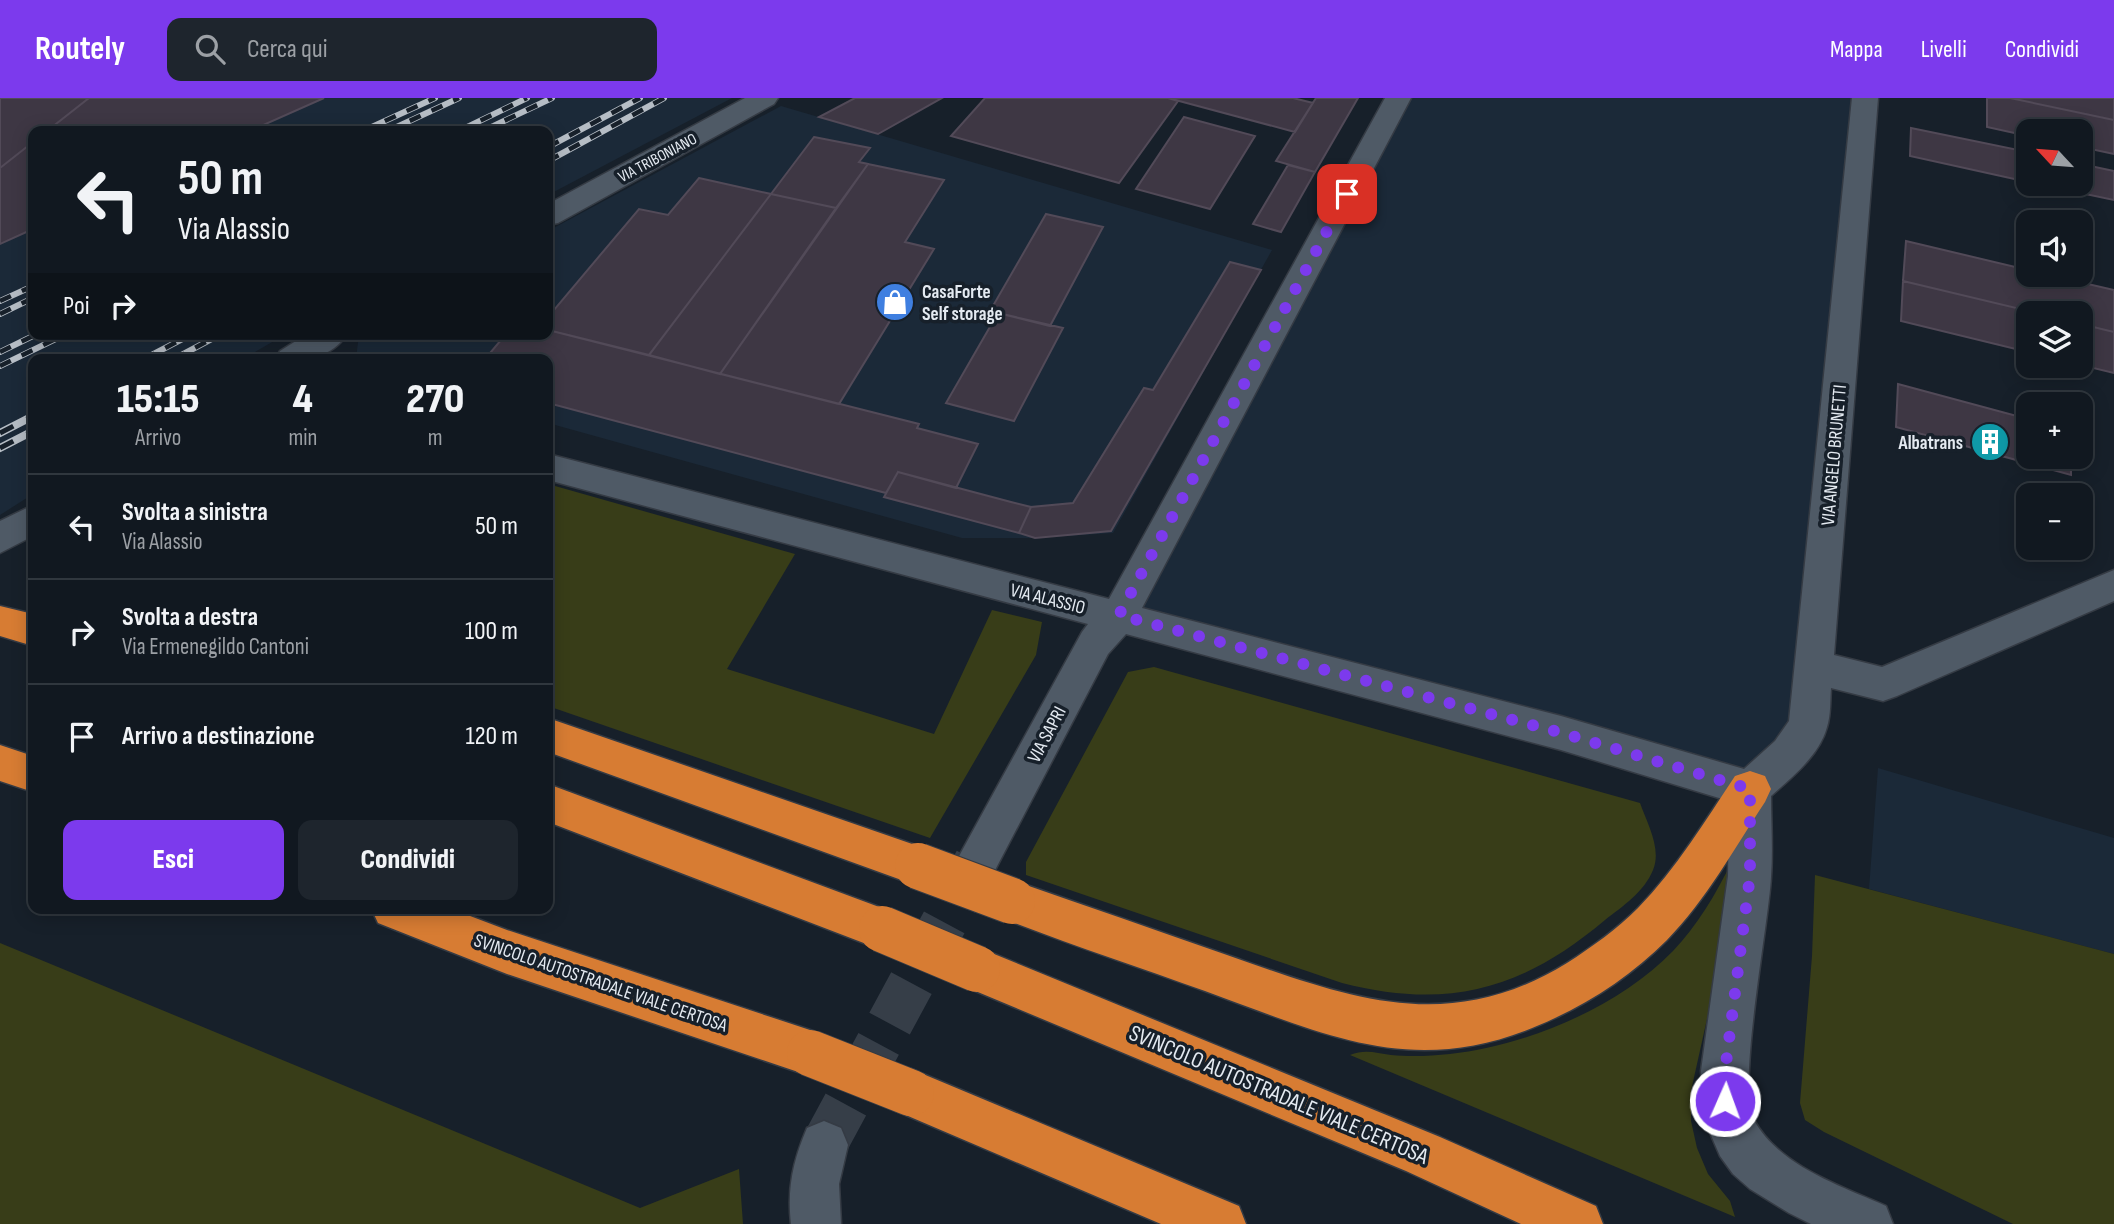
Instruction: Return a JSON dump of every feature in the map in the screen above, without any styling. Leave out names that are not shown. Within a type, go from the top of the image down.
[{"type":"highway","points":[[0,621],[28,629]]},
{"type":"highway","points":[[553,737],[1318,1008],[1362,1020],[1396,1025],[1456,1027],[1489,1020],[1567,989],[1637,939],[1697,867],[1750,789]]},
{"type":"highway","points":[[0,763],[28,772]]},
{"type":"highway","name":"SVINCOLO AUTOSTRADALE VIALE CERTOSA","points":[[553,805],[882,929],[1351,1124],[1578,1224]]},
{"type":"highway","name":"SVINCOLO AUTOSTRADALE VIALE CERTOSA","points":[[409,914],[507,952],[810,1053],[1221,1224]]},
{"type":"street","name":"VIA TRIBONIANO","points":[[553,213],[765,98]]},
{"type":"street","name":"VIA SAPRI","points":[[979,858],[1095,643],[1119,615],[1398,98]]},
{"type":"street","name":"VIA ANGELO BRUNETTI","points":[[1750,789],[1789,754],[1808,726],[1865,98]]},
{"type":"street","points":[[299,354],[321,340]]},
{"type":"street","name":"VIA ALASSIO","points":[[553,468],[1562,733],[1750,789]]},
{"type":"street","points":[[0,540],[28,522]]},
{"type":"street","points":[[1814,667],[1883,684],[2114,584]]},
{"type":"street","points":[[1750,789],[1750,876],[1725,1071],[1728,1119],[1735,1135],[1756,1164],[1798,1190],[1868,1224]]},
{"type":"street","points":[[816,1224],[812,1194],[817,1161],[824,1145]]},
{"type":"shaded area","points":[[0,98],[732,98],[553,192],[553,126],[28,126],[28,340],[276,340],[252,354],[28,354],[28,497],[0,515]]},
{"type":"shaded area","points":[[1399,98],[1867,98],[1808,726],[1750,789],[1119,616]]},
{"type":"shaded area","name":"CasaForte Self storage","points":[[781,106],[1272,250],[1113,533],[1035,538],[962,538],[553,424],[553,354],[357,354],[358,340],[553,340],[553,228]]},
{"type":"shaded area","points":[[1878,768],[2114,838],[2114,954],[1869,889]]},
{"type":"green space","points":[[553,485],[795,554],[727,669],[934,734],[992,610],[1042,622],[1036,655],[930,838],[553,708]]},
{"type":"green space","points":[[1154,667],[1640,803],[1655,845],[1653,870],[1639,892],[1626,904],[1544,963],[1513,978],[1482,988],[1416,994],[1380,991],[1342,983],[1026,875],[1026,862],[1128,672]]},
{"type":"green space","points":[[1731,863],[1719,965],[1691,1091],[1691,1121],[1697,1148],[1708,1174],[1730,1201],[1735,1217],[1350,1055],[1366,1052],[1428,1056],[1479,1050],[1540,1033],[1599,1006],[1626,990],[1673,951],[1705,909]]},
{"type":"green space","points":[[1815,875],[2114,954],[2114,1224],[2013,1224],[1824,1132],[1805,1120],[1800,1103],[1812,956]]},
{"type":"green space","points":[[0,943],[640,1208],[739,1169],[743,1224],[0,1224]]},
{"type":"building","points":[[0,98],[89,98],[53,126],[28,126],[28,146],[0,168]]},
{"type":"building","points":[[89,98],[324,98],[261,126],[53,126]]},
{"type":"building","points":[[855,98],[942,98],[878,134],[819,117]]},
{"type":"building","points":[[985,98],[1168,98],[1178,101],[1119,183],[951,136]]},
{"type":"building","points":[[1168,98],[1293,98],[1313,103],[1295,132]]},
{"type":"building","points":[[1316,98],[1358,98],[1315,172],[1276,161]]},
{"type":"building","points":[[1987,98],[2010,98],[2114,120],[2114,154],[2093,150],[2093,119],[2016,119],[2016,133],[1987,127]]},
{"type":"building","points":[[2010,98],[2114,98],[2114,120]]},
{"type":"building","points":[[1184,117],[1255,136],[1210,209],[1136,189]]},
{"type":"building","points":[[1911,128],[2016,150],[2016,179],[1910,156]]},
{"type":"building","points":[[814,137],[870,148],[859,162],[868,164],[836,208],[771,194]]},
{"type":"building","points":[[28,146],[28,231],[0,244],[0,168]]},
{"type":"building","points":[[868,164],[944,180],[905,242],[934,249],[839,404],[720,374]]},
{"type":"building","points":[[1288,165],[1315,172],[1281,232],[1253,224]]},
{"type":"building","points":[[2093,167],[2114,171],[2114,200],[2093,196]]},
{"type":"building","points":[[699,178],[771,194],[649,355],[553,331],[553,311],[639,209],[668,215]]},
{"type":"building","points":[[771,194],[836,208],[720,374],[649,355]]},
{"type":"building","points":[[1046,214],[1103,227],[1050,326],[990,311]]},
{"type":"building","points":[[1906,241],[2016,267],[2016,287],[2093,285],[2114,290],[2114,332],[2093,327],[2093,301],[2016,301],[2016,308],[1903,281]]},
{"type":"building","points":[[1230,262],[1261,270],[1111,531],[1035,538],[1019,533],[1031,507],[1073,503],[1144,388],[1153,390]]},
{"type":"building","points":[[1903,281],[2016,308],[2016,349],[1901,321]]},
{"type":"building","points":[[998,313],[1063,328],[1014,421],[946,403]]},
{"type":"building","points":[[2093,327],[2114,332],[2114,373],[2093,368]]},
{"type":"building","points":[[553,331],[919,424],[917,428],[978,444],[956,488],[898,472],[886,493],[553,404],[553,354],[489,354],[501,340],[553,340]]},
{"type":"building","name":"Albatrans","points":[[1898,384],[2016,416],[2016,460],[1896,427]]},
{"type":"building","name":"Albatrans","points":[[2049,469],[2071,469],[2071,475]]},
{"type":"building","points":[[898,472],[1031,507],[1019,533],[884,497]]},
{"type":"tunnel","points":[[824,1145],[979,858]]},
{"type":"railway","points":[[374,126],[435,98]]},
{"type":"railway","points":[[399,126],[459,98]]},
{"type":"railway","points":[[469,126],[527,98]]},
{"type":"railway","points":[[493,126],[552,98]]},
{"type":"railway","points":[[553,144],[640,98]]},
{"type":"railway","points":[[553,158],[664,98]]},
{"type":"railway","points":[[0,301],[28,288]]},
{"type":"railway","points":[[0,314],[28,300]]},
{"type":"railway","points":[[0,352],[28,338]]},
{"type":"railway","points":[[0,366],[54,340]]},
{"type":"railway","points":[[154,354],[180,340]]},
{"type":"railway","points":[[183,354],[210,340]]},
{"type":"railway","points":[[0,433],[28,419]]},
{"type":"railway","points":[[0,448],[28,434]]},
{"type":"place","name":"CasaForte Self storage","points":[[895,302]]},
{"type":"place","name":"Albatrans","points":[[1990,442]]},
{"type":"route","points":[[1347,194],[1119,615],[1562,733],[1750,789],[1750,876],[1725,1071],[1725,1101]]}]
